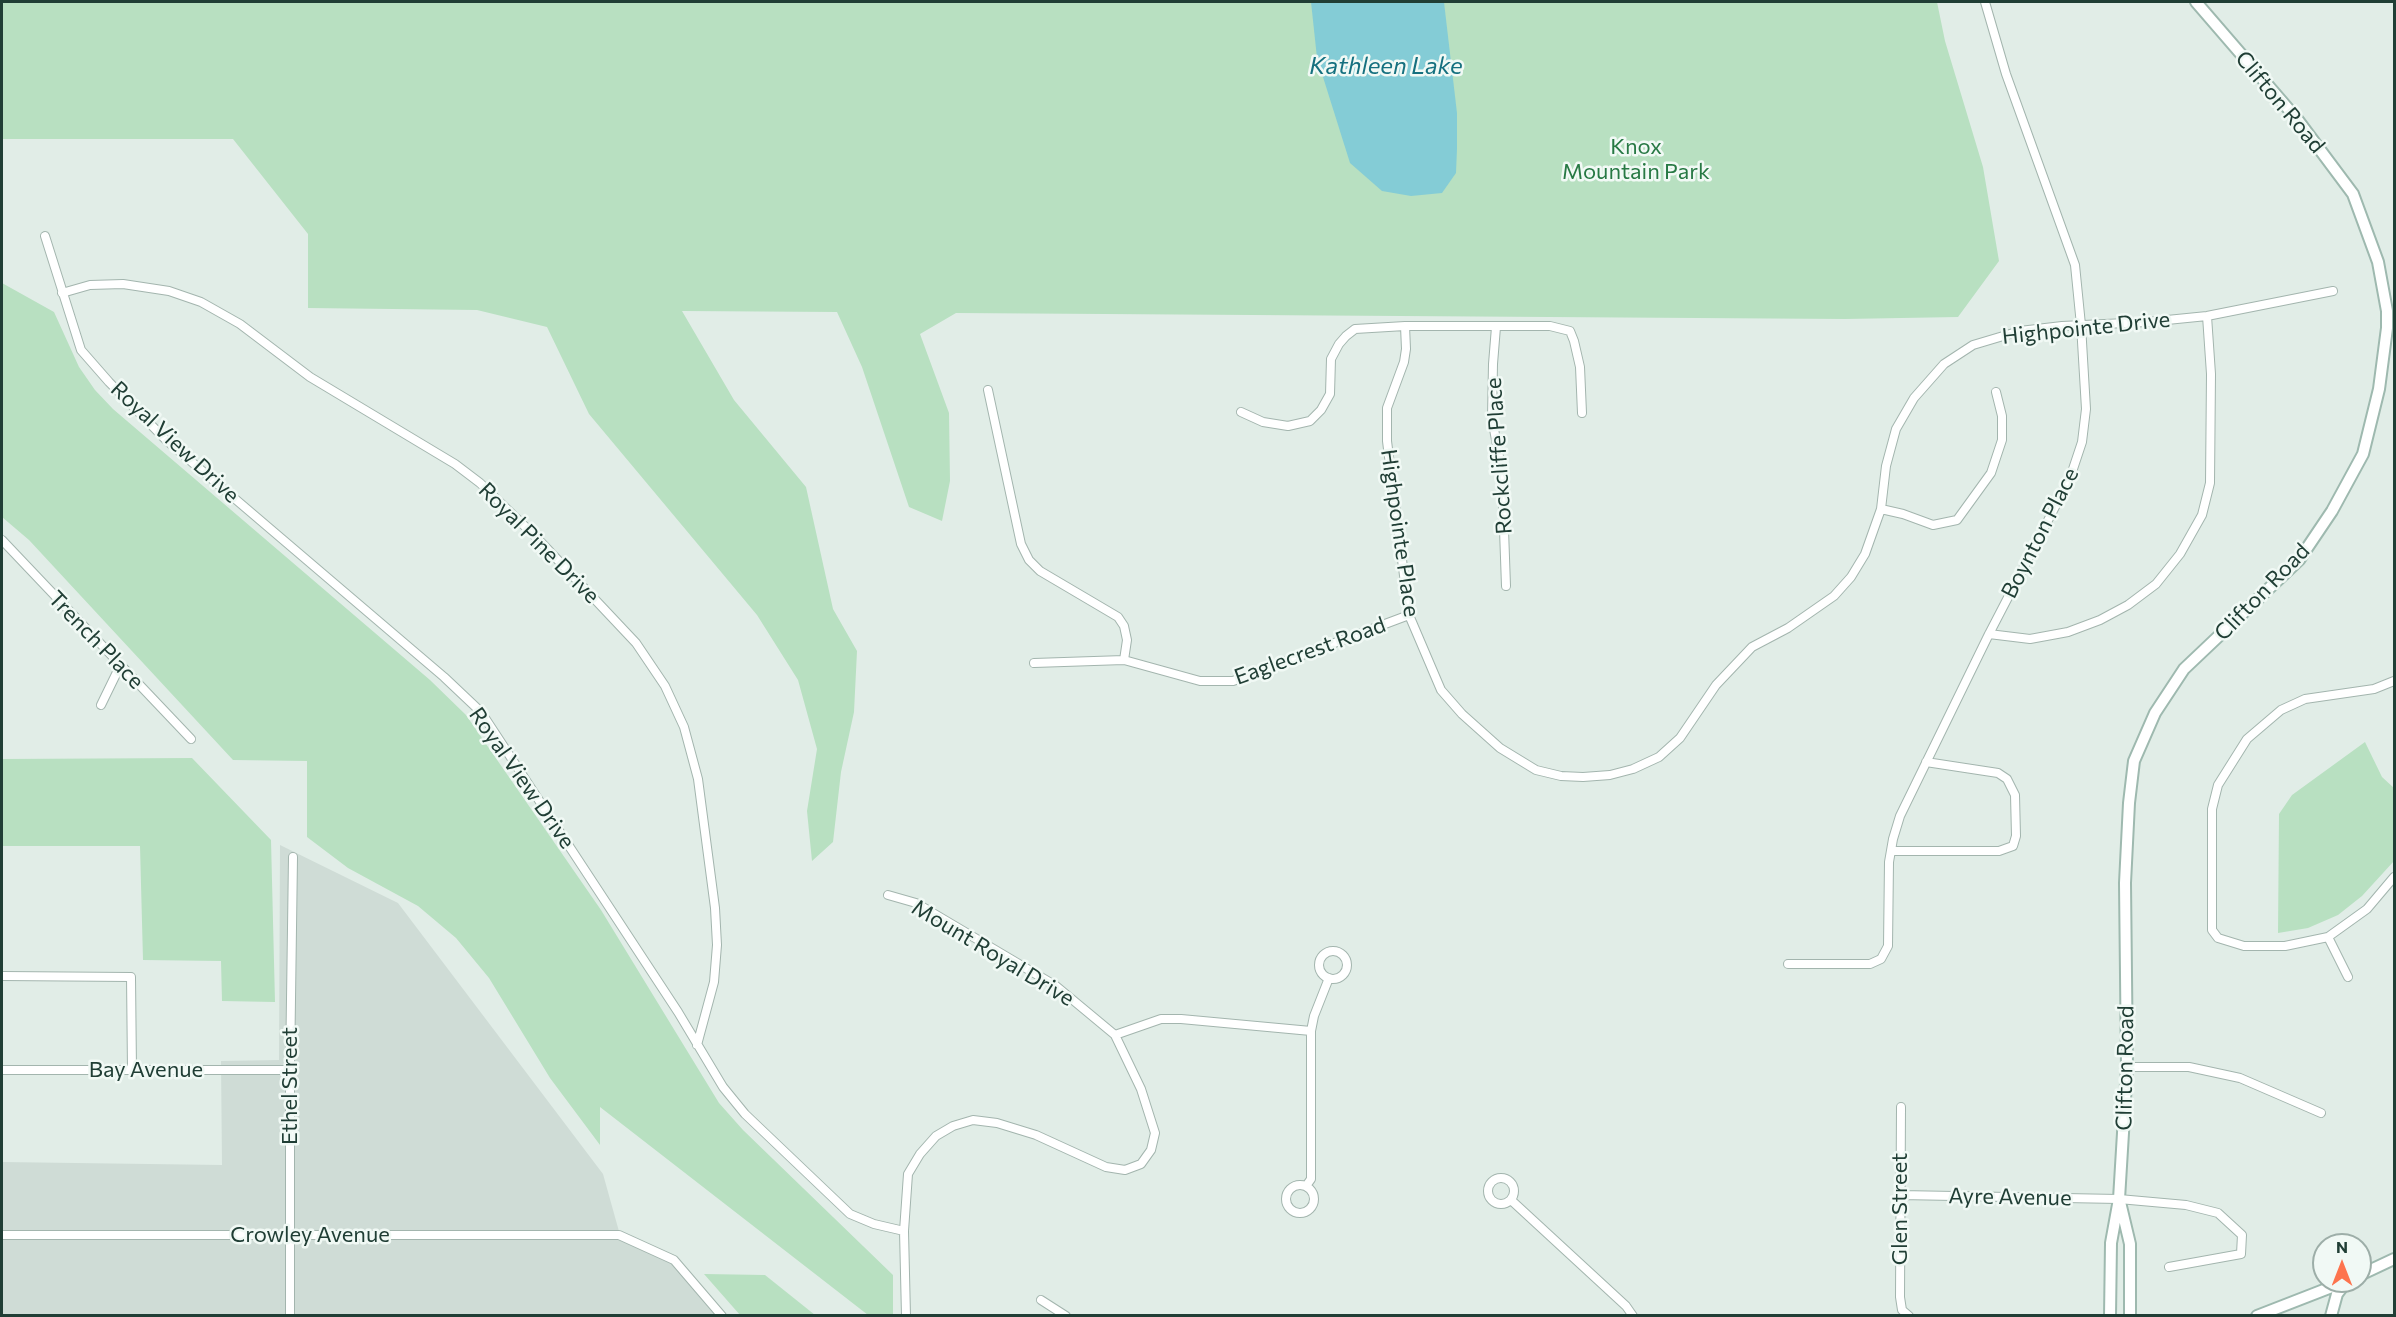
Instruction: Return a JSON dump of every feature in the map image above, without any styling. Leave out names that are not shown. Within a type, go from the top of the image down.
[{"type":"main road","name":"Clifton Road","points":[[2110,1316],[2111,1243],[2120,1199],[2127,1067],[2125,883],[2129,803],[2134,761],[2155,713],[2184,669],[2299,560],[2332,511],[2363,454],[2379,389],[2387,328],[2387,311],[2378,262],[2353,194],[2297,119],[2196,2]]},
{"type":"main road","name":"Clifton Road","points":[[2120,1199],[2130,1244],[2130,1316]]},
{"type":"main road","points":[[2372,1269],[2394,1259]]},
{"type":"main road","points":[[2257,1316],[2316,1293]]},
{"type":"main road","points":[[2331,1316],[2338,1293]]},
{"type":"street","name":"Boynton Place","points":[[1788,964],[1870,964],[1881,959],[1888,946],[1891,851],[1900,816],[1989,634],[2070,478],[2082,442],[2086,409],[2075,265],[2006,75],[1985,2]]},
{"type":"street","name":"Royal View Drive","points":[[45,236],[81,350],[166,440],[481,712],[649,968],[723,1087],[745,1114],[850,1214],[874,1224],[904,1231]]},
{"type":"street","name":"Royal Pine Drive","points":[[62,293],[90,285],[123,284],[169,291],[201,302],[240,324],[310,377],[456,464],[480,483],[538,539],[636,643],[665,686],[684,727],[698,780],[715,908],[717,945],[712,991],[697,1045]]},
{"type":"street","name":"Highpointe Drive","points":[[1732,667],[1752,647],[1788,628],[1834,596],[1851,577],[1865,554],[1881,509],[1886,466],[1896,429],[1914,398],[1944,364],[1972,345],[2020,331],[2207,316],[2333,291]]},
{"type":"street","points":[[1989,634],[2030,639],[2068,632],[2100,620],[2128,605],[2156,584],[2180,554],[2202,515],[2210,483],[2211,374],[2207,316]]},
{"type":"street","points":[[1241,412],[1263,422],[1288,426],[1310,421],[1321,410],[1330,394],[1331,359],[1346,336],[1355,329],[1405,326],[1550,326],[1570,331],[1574,341],[1580,366],[1582,413]]},
{"type":"street","name":"Highpointe Place","points":[[1405,326],[1404,362],[1387,408],[1386,441],[1409,615],[1441,690],[1461,714],[1500,748],[1536,770],[1561,777],[1610,775],[1633,769],[1659,757],[1680,738],[1716,685],[1732,667]]},
{"type":"street","name":"Rockcliffe Place","points":[[1496,327],[1492,418],[1502,473],[1506,586]]},
{"type":"street","points":[[988,390],[1021,544],[1029,560],[1040,571],[1118,617],[1124,626],[1127,640],[1124,660]]},
{"type":"street","points":[[1881,509],[1933,525],[1957,520],[1991,473],[2002,440],[2002,416],[1996,392]]},
{"type":"street","name":"Trench Place","points":[[2,540],[191,739]]},
{"type":"street","name":"Eaglecrest Road","points":[[1034,663],[1124,660],[1200,681],[1233,681],[1409,615]]},
{"type":"street","points":[[101,705],[120,666]]},
{"type":"street","points":[[2394,681],[2373,689],[2306,699],[2281,710],[2247,739],[2236,754],[2218,785],[2212,809],[2212,930],[2218,938],[2244,946],[2285,946],[2328,937],[2367,909],[2394,877]]},
{"type":"street","points":[[1891,851],[1999,850],[2013,846],[2016,836],[2015,795],[2007,779],[1998,773],[1926,762]]},
{"type":"street","name":"Ethel Street","points":[[290,1316],[293,857]]},
{"type":"street","name":"Mount Royal Drive","points":[[888,895],[916,903],[1056,986],[1115,1035],[1141,1089],[1155,1133],[1150,1150],[1141,1164],[1125,1170],[1106,1167],[1036,1135],[997,1123],[973,1120],[953,1126],[936,1136],[920,1154],[908,1174],[904,1231],[906,1316]]},
{"type":"street","points":[[2328,937],[2348,977]]},
{"type":"street","points":[[2,976],[131,977],[132,1070]]},
{"type":"street","points":[[1306,1186],[1311,1179],[1311,1031],[1314,1016],[1329,978]]},
{"type":"street","points":[[1115,1035],[1161,1019],[1311,1031]]},
{"type":"street","points":[[2127,1067],[2189,1067],[2240,1078],[2321,1113]]},
{"type":"street","name":"Bay Avenue","points":[[2,1070],[290,1071]]},
{"type":"street","name":"Glen Street","points":[[1901,1107],[1900,1297],[1905,1313]]},
{"type":"street","name":"Ayre Avenue","points":[[1900,1196],[2120,1199],[2186,1205],[2218,1213],[2242,1234],[2241,1254],[2169,1267]]},
{"type":"street","points":[[1511,1200],[1626,1306],[1633,1316]]},
{"type":"street","name":"Crowley Avenue","points":[[2,1235],[620,1235],[674,1260],[722,1316]]},
{"type":"street","points":[[1041,1300],[1066,1316]]},
{"type":"shaded area","points":[[280,845],[398,903],[603,1174],[620,1235],[674,1260],[725,1316],[2,1316],[2,1162],[222,1165],[221,1061],[279,1060]]},
{"type":"green space","name":"Knox Mountain Park","points":[[2,2],[1937,2],[1945,41],[1983,167],[1999,261],[1958,317],[1845,319],[956,313],[920,334],[949,413],[950,481],[942,521],[909,507],[862,367],[837,312],[682,311],[734,400],[806,487],[833,609],[857,651],[854,712],[841,772],[833,842],[812,861],[807,811],[817,749],[798,680],[757,615],[589,414],[547,327],[477,310],[308,308],[308,234],[233,139],[2,139]]},
{"type":"green space","points":[[2,283],[54,312],[79,367],[95,390],[113,409],[430,680],[466,715],[601,910],[719,1103],[743,1130],[893,1275],[893,1315],[868,1315],[600,1107],[600,1145],[550,1078],[489,978],[456,938],[418,906],[348,868],[307,837],[307,761],[233,760],[29,540],[2,517]]},
{"type":"green space","points":[[2365,742],[2382,777],[2394,788],[2394,861],[2362,896],[2338,915],[2308,928],[2278,933],[2279,814],[2292,795]]},
{"type":"green space","points":[[192,758],[271,840],[275,1002],[222,1001],[221,961],[143,960],[140,846],[2,846],[2,759]]},
{"type":"green space","points":[[704,1274],[765,1275],[815,1315],[740,1315]]},
{"type":"water","name":"Kathleen Lake","points":[[1311,2],[1444,2],[1457,113],[1457,149],[1456,173],[1442,193],[1411,196],[1382,191],[1350,163],[1317,58]]}]
